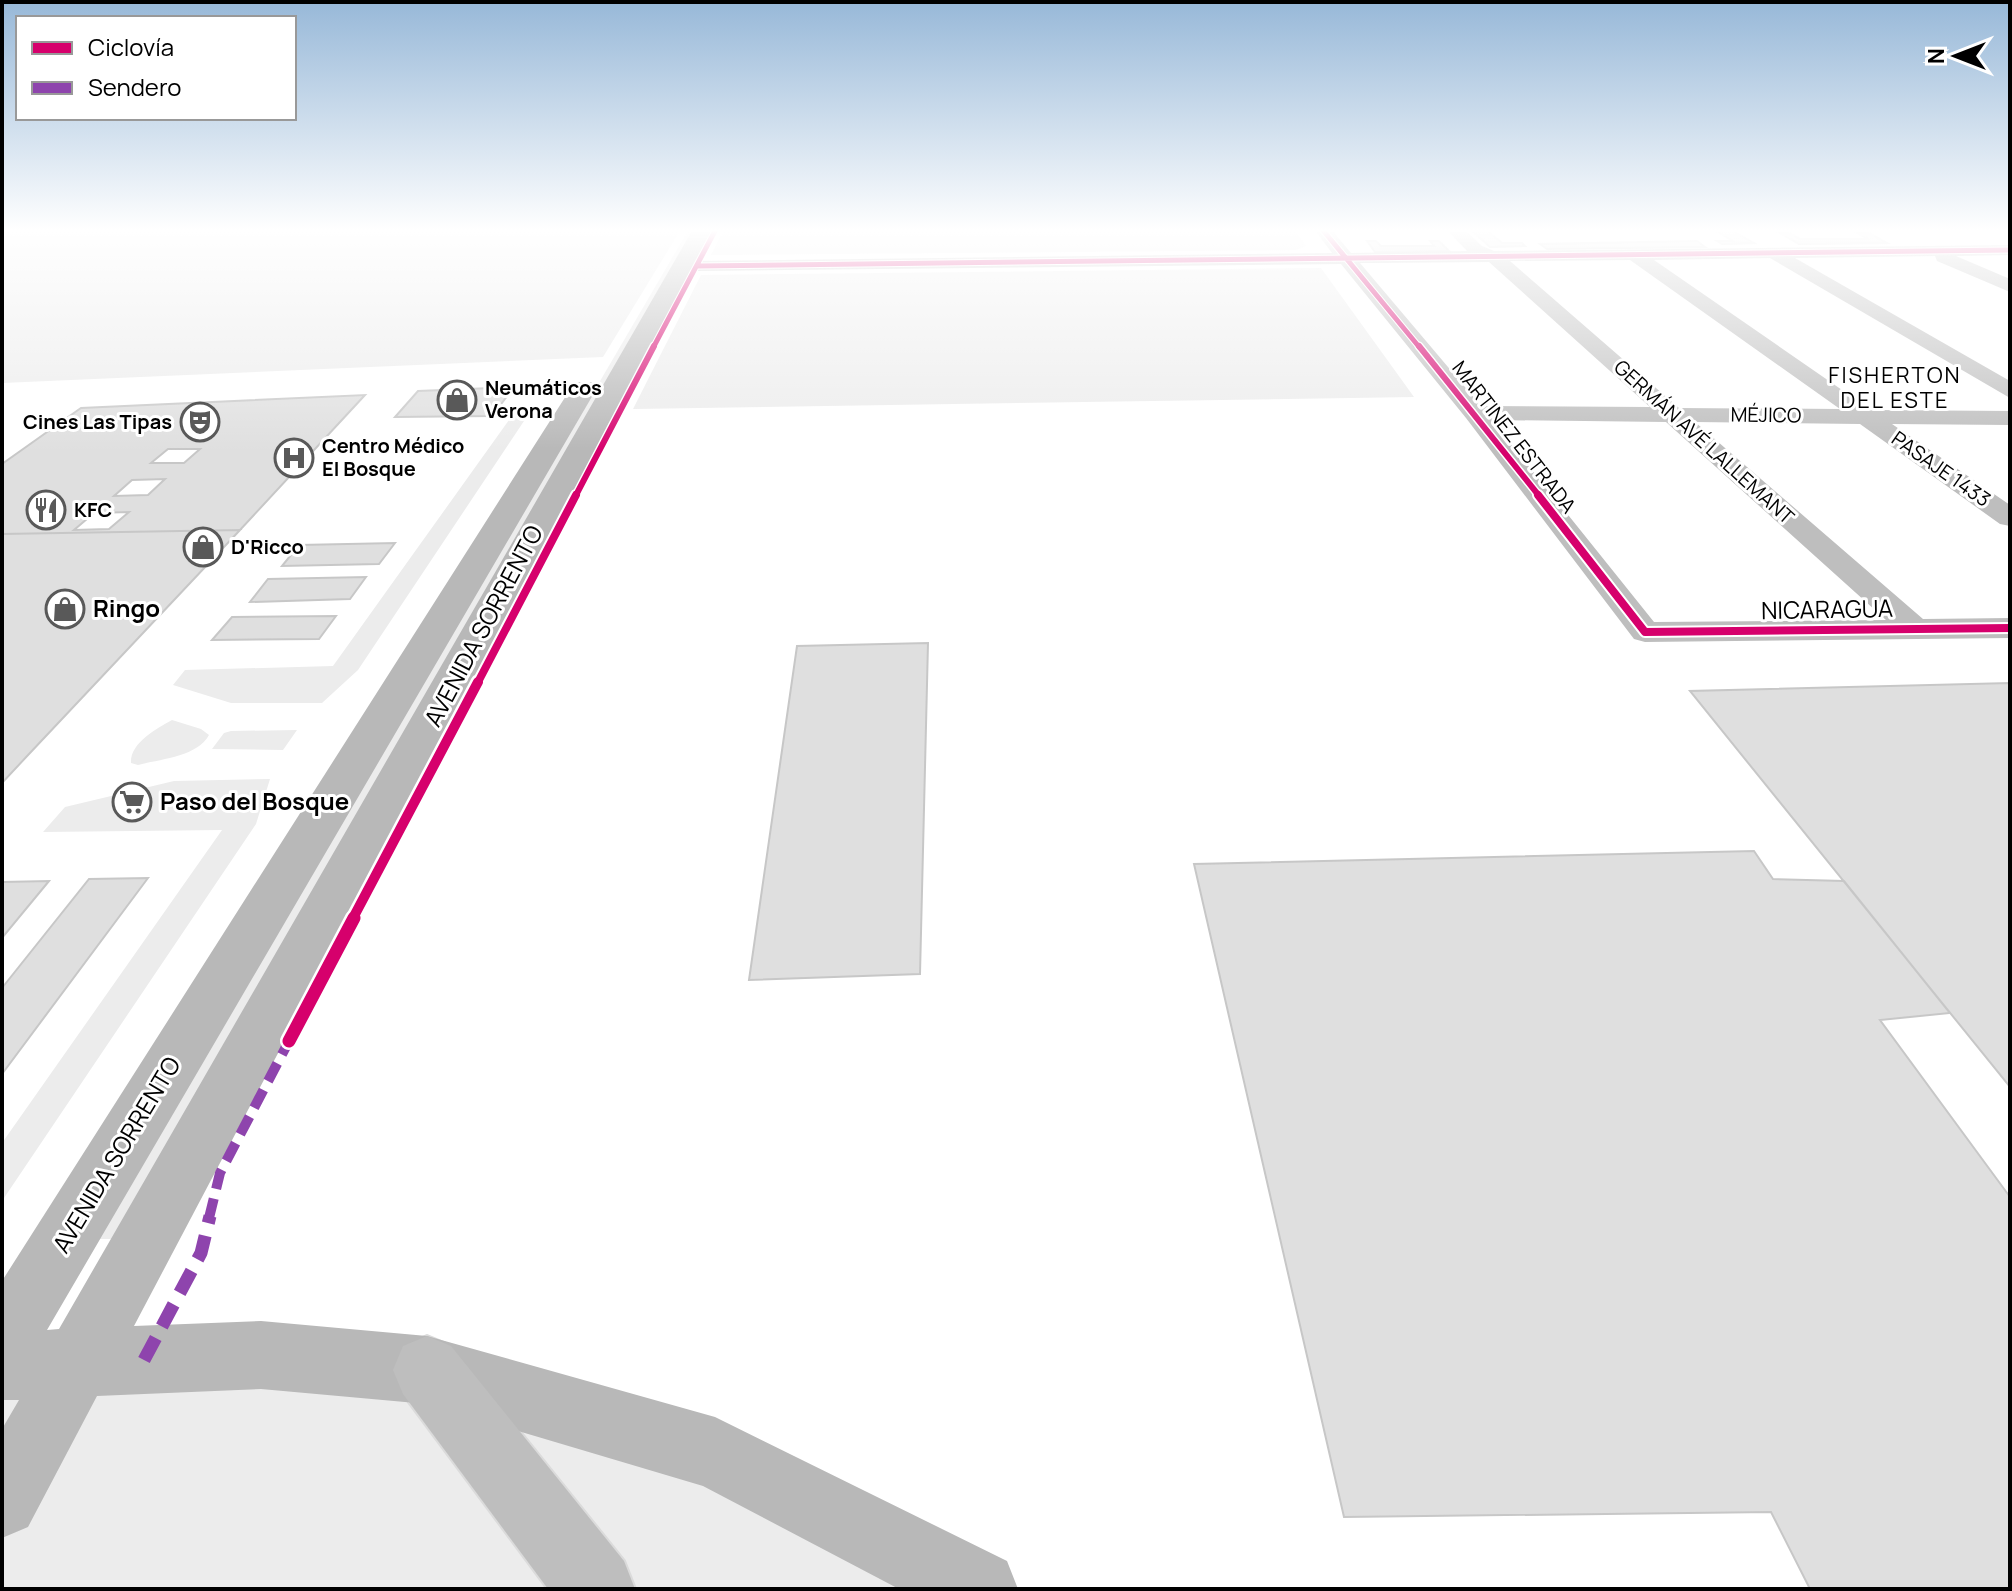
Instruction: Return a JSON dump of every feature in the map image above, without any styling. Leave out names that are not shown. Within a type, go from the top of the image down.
[{"type":"highway","points":[[427,1370],[596,1589]]},
{"type":"main road","name":"AVENIDA SORRENTO","points":[[2,1501],[659,303]]},
{"type":"main road","name":"AVENIDA SORRENTO","points":[[2,1342],[603,357]]},
{"type":"main road","points":[[2,1366],[261,1355],[427,1370],[715,1453],[979,1589]]},
{"type":"street","name":"MARTINEZ ESTRADA","points":[[1383,303],[1474,413],[1645,632]]},
{"type":"street","name":"GERMÁN AVÉ LALLEMANT","points":[[1547,303],[1915,629]]},
{"type":"street","name":"PASAJE 1433","points":[[1704,303],[2010,518]]},
{"type":"street","points":[[1866,303],[2010,391]]},
{"type":"street","name":"MÉJICO","points":[[1474,413],[2010,418]]},
{"type":"street","name":"NICARAGUA","points":[[1645,632],[2010,628]]},
{"type":"shaded area","points":[[2,303],[636,303],[603,357],[2,383]]},
{"type":"shaded area","points":[[646,303],[652,303],[117,1239],[98,1239]]},
{"type":"shaded area","points":[[687,303],[1346,303],[1414,397],[633,409]]},
{"type":"shaded area","points":[[513,409],[532,409],[358,670],[322,703],[231,703],[173,685],[185,670],[333,666],[509,420]]},
{"type":"shaded area","points":[[172,720],[201,729],[209,735],[187,753],[138,765],[131,763],[139,743]]},
{"type":"shaded area","points":[[297,730],[283,750],[212,749],[224,733],[231,731]]},
{"type":"shaded area","points":[[270,779],[256,824],[2,1201],[2,1143],[222,830],[43,832],[65,807],[174,781]]},
{"type":"shaded area","points":[[2,1366],[427,1370],[979,1589],[2,1589]]},
{"type":"building","name":"Neumáticos Verona","points":[[514,387],[492,416],[395,417],[418,391]]},
{"type":"building","points":[[365,395],[240,530],[2,534],[2,464],[81,408]],"holes":[[[168,449],[200,449],[184,463],[151,463]],[[165,479],[148,495],[114,496],[132,480]],[[129,512],[109,529],[74,530],[94,513]]]},
{"type":"building","points":[[240,530],[29,754],[2,783],[2,534]]},
{"type":"building","points":[[395,543],[379,564],[282,566],[299,545]]},
{"type":"building","points":[[366,577],[350,599],[250,602],[268,579]]},
{"type":"building","points":[[336,616],[319,639],[212,640],[232,617]]},
{"type":"building","points":[[928,643],[920,974],[749,980],[797,646]]},
{"type":"building","points":[[2010,683],[2010,1087],[1690,691]]},
{"type":"building","points":[[1754,851],[1773,879],[1844,881],[1950,1013],[1880,1020],[2010,1197],[2010,1589],[1810,1589],[1771,1512],[1344,1517],[1194,864]]},
{"type":"building","points":[[148,878],[2,1074],[2,988],[89,879]]},
{"type":"building","points":[[49,881],[2,938],[2,882]]},
{"type":"marked path","points":[[144,1360],[201,1253],[220,1173],[289,1041]]},
{"type":"cycle path","points":[[289,1041],[677,303]]},
{"type":"cycle path","points":[[1383,303],[1474,413],[1645,632],[2010,628]]},
{"type":"place","name":"Neumáticos Verona","points":[[457,400]]},
{"type":"place","name":"Cines Las Tipas","points":[[200,422]]},
{"type":"place","name":"Centro Médico El Bosque","points":[[294,458]]},
{"type":"place","name":"KFC","points":[[46,510]]},
{"type":"place","name":"D'Ricco","points":[[203,547]]},
{"type":"place","name":"Ringo","points":[[65,609]]},
{"type":"place","name":"Paso del Bosque","points":[[132,802]]},
{"type":"district","name":"FISHERTON DEL ESTE","points":[[1895,388]]}]
